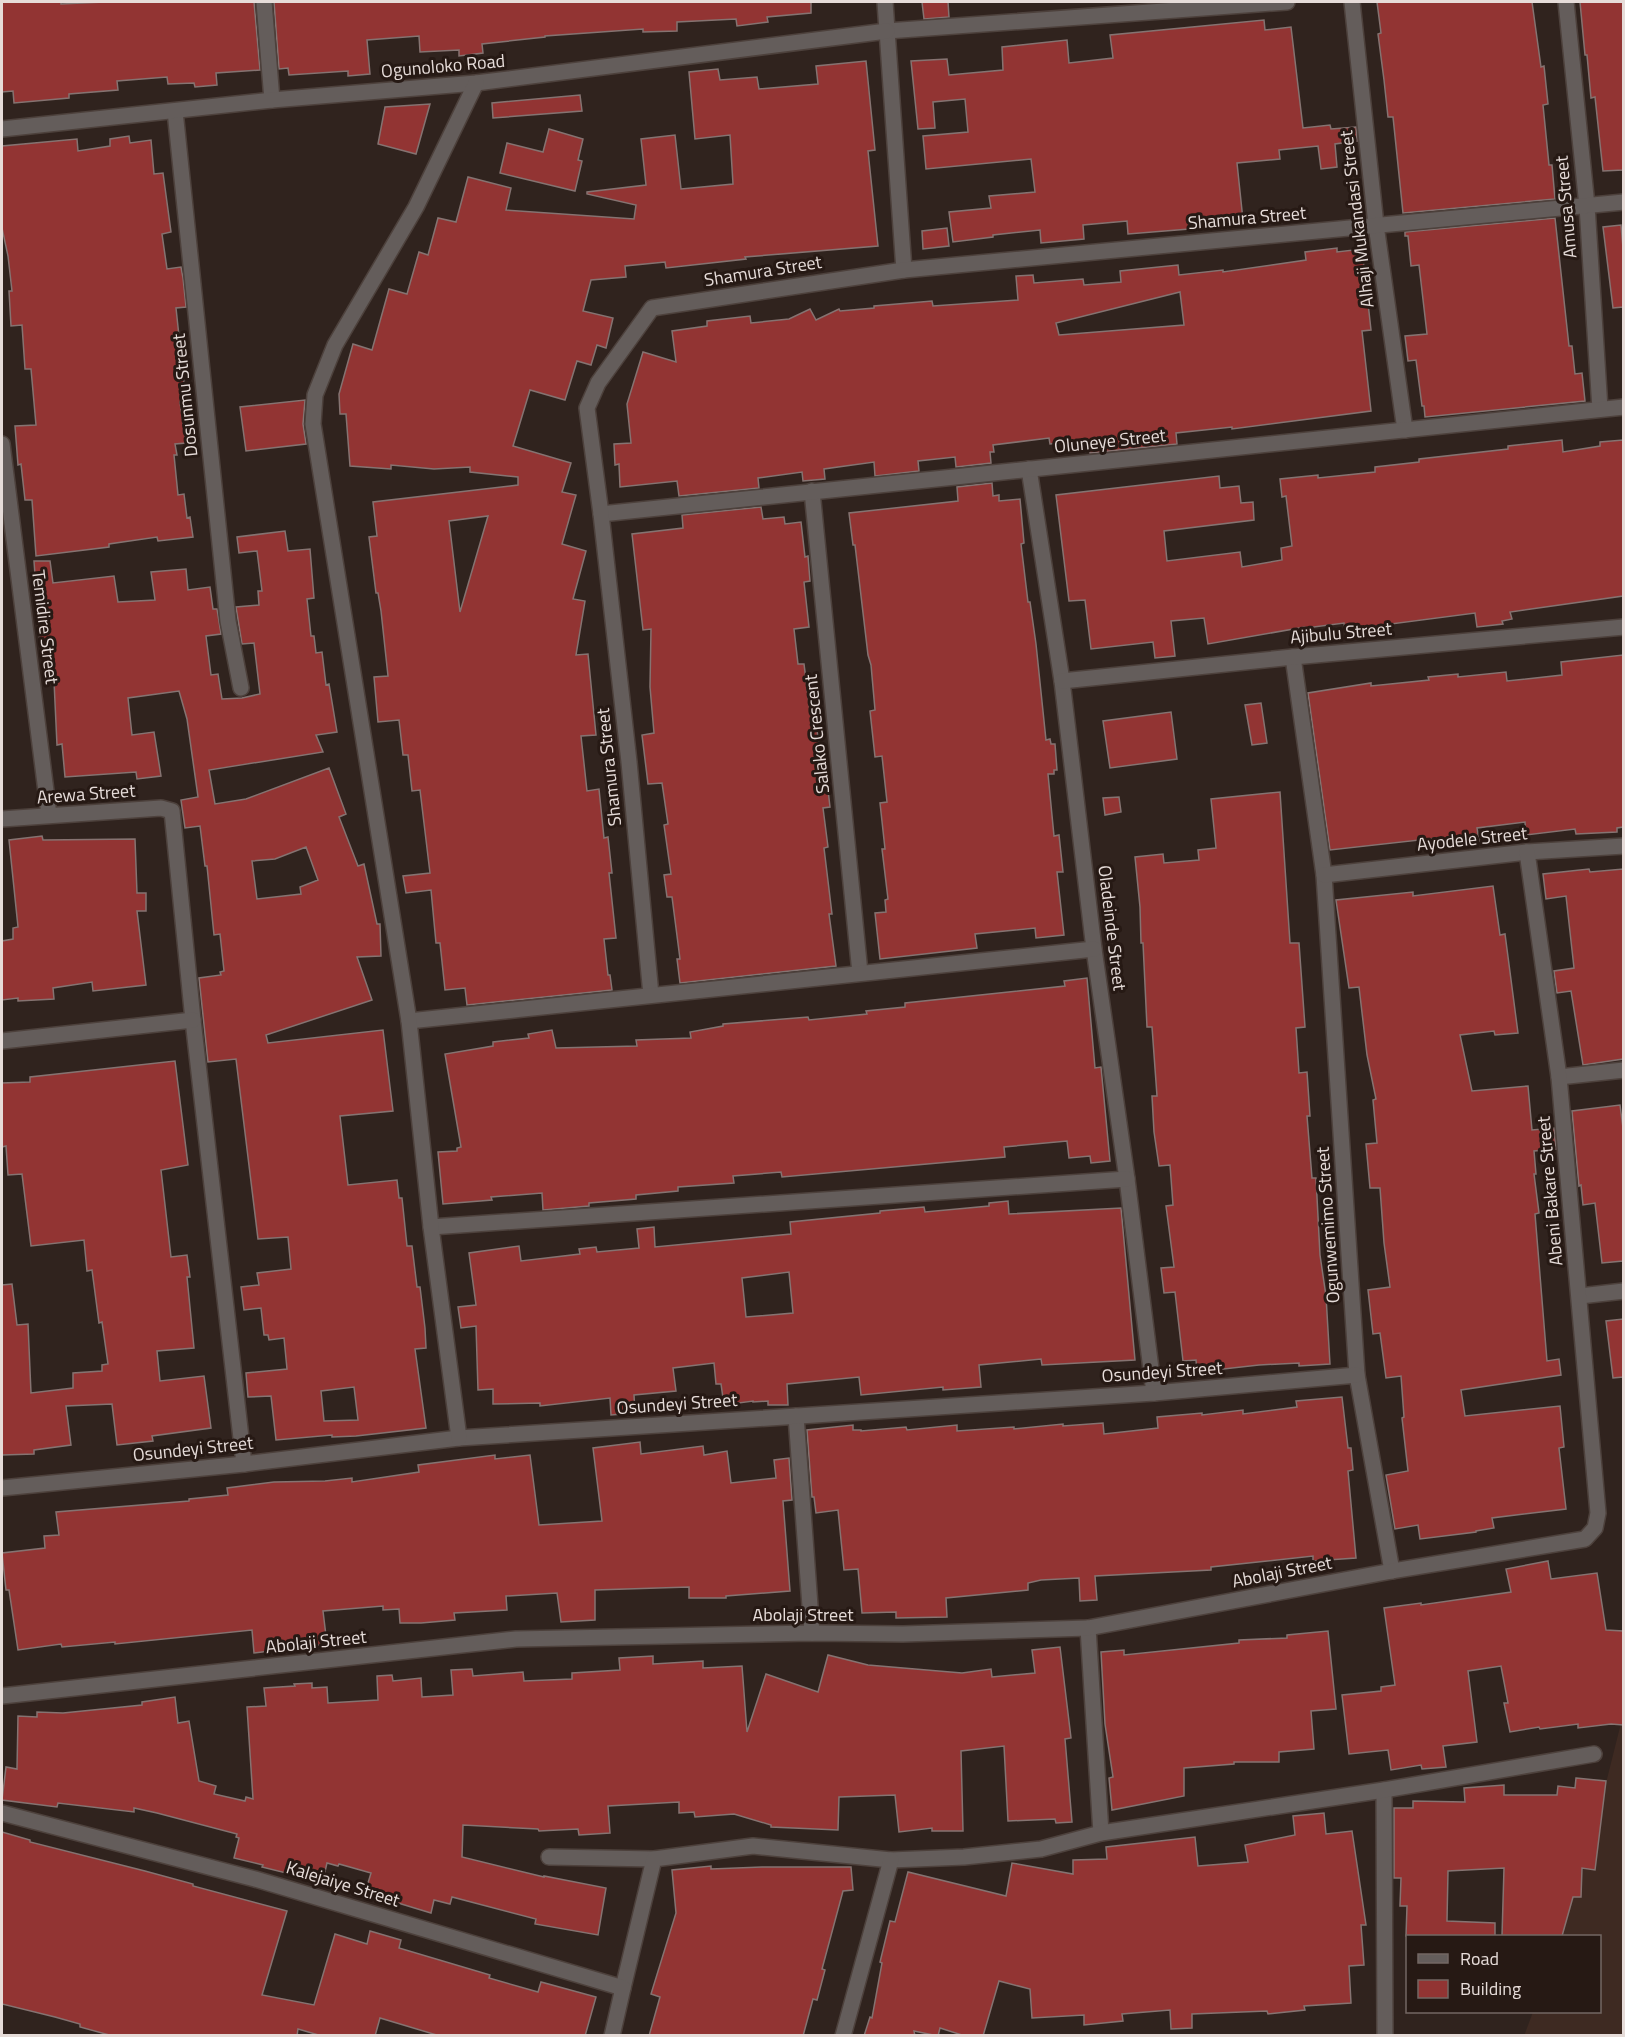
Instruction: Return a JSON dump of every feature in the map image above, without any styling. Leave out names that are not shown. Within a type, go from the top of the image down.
[{"type":"street","points":[[264,2],[272,100]]},
{"type":"street","points":[[885,2],[904,270]]},
{"type":"street","name":"Ogunoloko Road","points":[[2,129],[272,100],[476,83],[887,31],[1287,2]]},
{"type":"street","name":"Alhaji Mukandasi Street","points":[[1352,2],[1376,225],[1405,430]]},
{"type":"street","name":"Amusa Street","points":[[1566,2],[1587,206],[1600,409]]},
{"type":"street","points":[[459,1438],[431,1227],[409,1021],[313,424],[315,395],[335,345],[416,207],[476,83]]},
{"type":"street","name":"Dosunmu Street","points":[[175,111],[228,621],[240,681]]},
{"type":"street","name":"Shamura Street","points":[[651,995],[629,762],[587,408],[598,383],[652,308],[904,270],[1623,202]]},
{"type":"street","name":"Oluneye Street","points":[[601,514],[1623,407]]},
{"type":"street","name":"Temidire Street","points":[[2,444],[49,815]]},
{"type":"street","name":"Oladeinde Street","points":[[1029,469],[1062,681],[1094,948],[1127,1179],[1154,1393]]},
{"type":"street","name":"Salako Crescent","points":[[812,491],[860,973]]},
{"type":"street","name":"Ajibulu Street","points":[[1062,681],[1623,627]]},
{"type":"street","name":"Ogunwemimo Street","points":[[1293,657],[1324,875],[1357,1375],[1392,1571]]},
{"type":"street","name":"Arewa Street","points":[[2,819],[161,808],[172,811],[193,1020]]},
{"type":"street","name":"Ayodele Street","points":[[1324,875],[1527,852],[1623,846]]},
{"type":"street","name":"Abeni Bakare Street","points":[[1527,852],[1559,1077],[1598,1513],[1595,1528]]},
{"type":"street","points":[[409,1021],[1094,948]]},
{"type":"street","points":[[2,1041],[193,1020],[244,1464]]},
{"type":"street","points":[[1559,1077],[1623,1070]]},
{"type":"street","points":[[431,1227],[1127,1179]]},
{"type":"street","points":[[1580,1296],[1623,1291]]},
{"type":"street","name":"Osundeyi Street","points":[[2,1488],[244,1464],[459,1438],[1154,1393],[1357,1375]]},
{"type":"street","points":[[796,1416],[812,1633]]},
{"type":"street","name":"Abolaji Street","points":[[2,1696],[516,1639],[812,1633],[903,1634],[1088,1628],[1392,1571],[1585,1539],[1595,1528]]},
{"type":"street","points":[[1088,1628],[1101,1833]]},
{"type":"street","points":[[549,1857],[654,1859],[753,1846],[891,1860],[964,1857],[1041,1849],[1101,1833],[1384,1790],[1594,1754]]},
{"type":"street","points":[[1384,1790],[1385,2036]]},
{"type":"street","name":"Kalejaiye Street","points":[[2,1813],[255,1879],[623,1988]]},
{"type":"street","points":[[612,2036],[654,1859]]},
{"type":"street","points":[[843,2036],[891,1860]]},
{"type":"shaded area","points":[[1623,1715],[1623,2035],[1524,2036],[1533,2013],[1601,2013],[1601,1935],[1558,1935],[1594,1831]]},
{"type":"building","points":[[2,2],[61,2],[61,4],[254,2],[260,70],[216,73],[217,85],[195,87],[194,83],[168,84],[167,77],[117,81],[118,90],[69,94],[69,98],[14,103],[13,91],[2,92]]},
{"type":"building","points":[[274,2],[811,2],[811,13],[767,17],[768,22],[737,26],[736,19],[677,22],[677,31],[643,32],[643,29],[545,36],[482,44],[483,53],[459,56],[459,50],[420,52],[419,36],[367,40],[370,74],[348,76],[348,71],[289,75],[288,68],[279,69]]},
{"type":"building","points":[[922,2],[948,2],[949,17],[924,19]]},
{"type":"building","points":[[1377,2],[1532,2],[1541,67],[1544,66],[1548,104],[1543,105],[1555,199],[1403,213],[1393,117],[1388,117],[1378,34],[1381,33]]},
{"type":"building","points":[[1580,2],[1623,2],[1623,170],[1603,171],[1595,97],[1591,98],[1587,55],[1585,55]]},
{"type":"building","points":[[1264,20],[1265,30],[1291,27],[1303,128],[1330,125],[1331,129],[1356,127],[1357,141],[1335,144],[1337,167],[1321,169],[1318,146],[1279,150],[1280,159],[1237,163],[1243,220],[1214,223],[1214,227],[1128,234],[1127,221],[1083,225],[1084,239],[1041,243],[1040,230],[953,242],[949,212],[991,208],[989,196],[1035,192],[1031,159],[926,169],[923,136],[968,132],[965,99],[933,102],[935,128],[918,129],[911,61],[947,59],[949,75],[1003,70],[1002,47],[1067,40],[1069,63],[1113,58],[1110,35]]},
{"type":"building","points":[[866,61],[875,150],[868,151],[878,246],[745,257],[746,259],[666,268],[665,262],[625,266],[626,277],[591,280],[583,311],[613,318],[606,348],[597,345],[591,365],[577,361],[565,400],[530,390],[513,446],[571,463],[562,492],[576,495],[562,544],[586,551],[573,599],[585,601],[576,655],[588,654],[596,735],[581,736],[587,791],[599,789],[604,838],[608,837],[612,873],[609,873],[616,938],[604,939],[612,990],[467,1005],[465,988],[445,990],[440,943],[436,943],[431,890],[406,893],[403,876],[430,873],[420,790],[412,791],[408,755],[403,755],[399,720],[378,722],[374,677],[388,676],[381,611],[378,593],[376,593],[369,537],[377,536],[373,502],[518,485],[518,477],[470,472],[470,467],[434,469],[391,465],[391,469],[350,466],[346,414],[340,414],[339,394],[353,344],[372,350],[389,289],[407,294],[419,252],[428,255],[438,218],[456,222],[468,177],[511,188],[506,210],[634,219],[636,205],[587,194],[587,192],[646,185],[641,139],[675,135],[681,189],[733,184],[730,135],[695,139],[689,72],[718,69],[720,80],[757,77],[759,89],[818,84],[816,66]],"holes":[[[488,516],[460,612],[449,521]]]},
{"type":"building","points":[[580,95],[582,111],[493,118],[492,103]]},
{"type":"building","points":[[430,104],[416,154],[378,144],[385,107]]},
{"type":"building","points":[[549,129],[583,139],[578,160],[582,161],[575,191],[500,173],[507,143],[543,152]]},
{"type":"building","points":[[129,136],[130,143],[151,140],[154,174],[163,173],[171,232],[162,234],[167,269],[181,267],[183,278],[186,307],[176,308],[186,402],[180,402],[186,443],[175,444],[177,455],[174,455],[178,495],[184,494],[187,518],[190,517],[193,537],[158,541],[157,537],[109,544],[109,547],[36,556],[32,500],[25,500],[21,464],[18,465],[15,426],[36,425],[31,369],[25,369],[22,325],[11,326],[9,291],[12,291],[2,228],[2,146],[77,139],[78,151],[110,146],[110,139]]},
{"type":"building","points":[[1555,218],[1569,346],[1572,346],[1575,374],[1582,373],[1585,401],[1425,417],[1416,360],[1408,361],[1405,336],[1427,334],[1419,265],[1411,266],[1408,236],[1405,236],[1405,232]]},
{"type":"building","points":[[1621,225],[1623,307],[1613,308],[1603,227]]},
{"type":"building","points":[[947,228],[949,246],[923,249],[922,231]]},
{"type":"building","points":[[1337,248],[1337,252],[1362,249],[1371,330],[1362,331],[1371,411],[1232,429],[1232,427],[1176,433],[1177,444],[1090,453],[1088,440],[1050,444],[1049,438],[993,445],[994,452],[990,452],[991,463],[956,467],[955,457],[918,461],[919,471],[875,476],[874,462],[824,469],[825,479],[803,481],[802,472],[758,478],[759,488],[679,496],[677,481],[620,487],[619,464],[615,465],[614,444],[631,443],[627,404],[643,352],[676,362],[672,331],[707,326],[707,321],[750,316],[751,323],[789,319],[810,309],[816,320],[839,309],[840,311],[932,301],[933,306],[1018,300],[1016,276],[1033,275],[1034,283],[1083,279],[1084,285],[1121,282],[1120,271],[1178,265],[1179,275],[1223,270],[1223,272],[1306,260],[1305,252]],"holes":[[[1180,292],[1184,325],[1059,335],[1056,323]]]},
{"type":"building","points":[[305,400],[303,424],[306,444],[246,451],[240,407]]},
{"type":"building","points":[[1562,440],[1563,452],[1600,446],[1600,442],[1623,440],[1623,596],[1510,612],[1512,619],[1502,621],[1503,624],[1477,627],[1475,613],[1345,630],[1344,623],[1305,627],[1208,644],[1204,618],[1171,621],[1175,656],[1155,658],[1153,642],[1091,649],[1085,600],[1069,601],[1056,495],[1219,476],[1220,488],[1239,486],[1241,503],[1253,502],[1254,520],[1164,531],[1167,561],[1240,552],[1242,567],[1282,560],[1281,548],[1292,546],[1286,496],[1282,497],[1280,479],[1375,472],[1375,467],[1419,462],[1419,459],[1508,449],[1508,446]]},
{"type":"building","points":[[992,483],[993,496],[999,495],[999,501],[1020,499],[1024,543],[1021,544],[1036,644],[1046,740],[1050,739],[1051,744],[1055,744],[1057,770],[1054,770],[1054,774],[1048,774],[1054,836],[1059,835],[1063,872],[1057,872],[1064,935],[1036,938],[1035,928],[975,934],[977,948],[880,959],[875,913],[886,912],[885,900],[888,899],[882,849],[885,849],[880,803],[887,802],[882,756],[875,757],[870,711],[875,710],[871,665],[849,513],[958,501],[957,487]]},
{"type":"building","points":[[761,507],[763,519],[784,517],[785,524],[801,522],[805,557],[808,556],[810,581],[804,582],[809,627],[794,629],[798,664],[804,664],[810,711],[814,710],[822,765],[825,764],[830,807],[823,808],[828,847],[824,848],[836,966],[680,983],[677,959],[680,959],[672,897],[667,897],[664,875],[671,874],[664,825],[668,824],[662,783],[648,784],[642,735],[654,733],[650,687],[651,629],[643,630],[632,534],[683,528],[682,515]]},
{"type":"building","points":[[285,531],[288,551],[310,549],[314,598],[307,599],[311,636],[314,636],[316,653],[322,652],[326,685],[329,684],[337,732],[316,735],[323,752],[209,770],[215,804],[246,799],[329,768],[346,814],[339,817],[358,866],[364,864],[377,924],[380,924],[381,956],[357,957],[372,1000],[266,1035],[268,1043],[383,1030],[393,1111],[340,1116],[348,1185],[397,1180],[399,1198],[402,1198],[407,1246],[412,1246],[425,1328],[426,1348],[415,1349],[426,1428],[356,1436],[332,1437],[332,1435],[276,1440],[271,1396],[248,1397],[246,1373],[287,1369],[284,1338],[269,1340],[268,1335],[264,1335],[261,1308],[244,1310],[241,1287],[259,1285],[257,1273],[291,1269],[288,1237],[258,1239],[236,1059],[208,1062],[199,978],[221,975],[220,972],[224,971],[220,934],[214,935],[207,866],[205,866],[200,826],[185,828],[181,800],[198,797],[187,719],[179,691],[128,698],[132,735],[154,732],[161,776],[137,779],[136,772],[65,777],[62,744],[57,745],[54,681],[46,682],[43,645],[40,645],[34,561],[50,561],[53,583],[114,576],[118,602],[155,600],[151,572],[186,569],[188,590],[210,587],[213,609],[217,609],[221,634],[206,636],[211,675],[218,674],[222,699],[242,698],[260,694],[254,643],[242,644],[236,607],[259,605],[258,591],[262,591],[257,551],[239,553],[237,537]],"holes":[[[306,847],[318,880],[300,887],[301,894],[257,899],[252,861],[275,859]],[[354,1387],[358,1420],[324,1421],[321,1391]]]},
{"type":"building","points":[[1623,655],[1623,827],[1617,828],[1617,832],[1576,834],[1575,829],[1526,835],[1525,822],[1477,828],[1479,841],[1438,845],[1437,838],[1330,850],[1308,693],[1371,683],[1371,686],[1429,680],[1428,677],[1458,674],[1458,677],[1506,672],[1507,681],[1562,675],[1561,662]]},
{"type":"building","points":[[1261,703],[1267,743],[1252,745],[1245,705]]},
{"type":"building","points":[[1171,712],[1177,759],[1110,768],[1103,721]]},
{"type":"building","points":[[1280,792],[1290,943],[1299,943],[1305,1027],[1296,1028],[1299,1073],[1307,1072],[1310,1116],[1307,1116],[1312,1178],[1316,1178],[1330,1364],[1259,1365],[1197,1372],[1196,1360],[1183,1361],[1175,1292],[1164,1293],[1161,1268],[1174,1267],[1166,1206],[1173,1205],[1170,1165],[1159,1166],[1154,1132],[1152,1096],[1157,1096],[1152,1027],[1147,1027],[1143,943],[1141,943],[1135,857],[1163,854],[1164,863],[1199,860],[1198,850],[1216,848],[1211,799]]},
{"type":"building","points":[[1119,797],[1121,812],[1105,815],[1103,798]]},
{"type":"building","points":[[42,836],[43,840],[135,839],[137,893],[146,893],[146,911],[137,911],[146,985],[93,991],[92,982],[53,988],[54,999],[2,1000],[2,941],[13,939],[13,928],[18,927],[9,840]]},
{"type":"building","points":[[1589,869],[1590,872],[1623,869],[1623,1059],[1583,1065],[1571,991],[1557,993],[1554,971],[1574,968],[1566,896],[1546,899],[1543,874]]},
{"type":"building","points":[[1493,886],[1500,935],[1505,934],[1518,1033],[1495,1035],[1494,1031],[1460,1035],[1472,1091],[1528,1086],[1532,1130],[1554,1128],[1556,1149],[1534,1151],[1536,1174],[1534,1174],[1539,1213],[1535,1214],[1547,1361],[1559,1359],[1561,1375],[1461,1390],[1465,1416],[1560,1406],[1564,1447],[1559,1448],[1566,1509],[1492,1518],[1494,1528],[1420,1539],[1418,1525],[1395,1529],[1386,1475],[1408,1471],[1402,1418],[1404,1417],[1401,1376],[1386,1378],[1380,1333],[1373,1334],[1368,1290],[1390,1287],[1380,1188],[1370,1188],[1366,1144],[1377,1143],[1373,1100],[1376,1099],[1367,1055],[1359,987],[1349,988],[1336,900],[1413,892],[1413,896]]},
{"type":"building","points":[[1087,978],[1095,1068],[1101,1067],[1110,1161],[1091,1163],[1090,1156],[1069,1158],[1067,1141],[1004,1147],[1005,1157],[782,1177],[781,1172],[733,1176],[734,1183],[678,1187],[678,1191],[636,1195],[636,1199],[589,1203],[589,1206],[543,1210],[542,1193],[443,1204],[438,1152],[457,1151],[457,1148],[461,1147],[445,1054],[493,1046],[493,1042],[529,1038],[528,1034],[552,1030],[556,1048],[637,1046],[636,1040],[691,1038],[690,1032],[723,1026],[723,1024],[808,1017],[809,1020],[867,1014],[866,1011],[905,1007],[905,1003],[1065,986],[1064,981]]},
{"type":"building","points":[[175,1061],[188,1165],[161,1170],[171,1257],[187,1255],[194,1348],[157,1351],[160,1381],[204,1376],[211,1428],[152,1436],[153,1441],[117,1445],[112,1404],[66,1406],[71,1445],[34,1450],[34,1454],[2,1455],[2,1285],[12,1284],[17,1325],[28,1324],[31,1393],[73,1388],[73,1373],[102,1371],[102,1365],[108,1364],[102,1322],[99,1323],[92,1270],[87,1271],[84,1240],[31,1246],[22,1174],[8,1175],[6,1146],[2,1147],[2,1083],[30,1082],[30,1077]]},
{"type":"building","points":[[1620,1105],[1623,1128],[1623,1261],[1602,1263],[1595,1203],[1583,1205],[1581,1185],[1579,1186],[1572,1111]]},
{"type":"building","points":[[1008,1201],[1009,1214],[1121,1208],[1135,1360],[1042,1365],[1041,1359],[979,1365],[981,1387],[943,1390],[943,1387],[861,1395],[859,1377],[787,1384],[788,1405],[768,1405],[768,1401],[753,1401],[724,1405],[721,1384],[716,1384],[714,1363],[673,1368],[676,1391],[634,1395],[635,1413],[611,1415],[610,1398],[540,1406],[540,1403],[493,1404],[493,1389],[478,1390],[476,1326],[461,1328],[458,1307],[476,1305],[469,1253],[519,1246],[521,1261],[580,1254],[579,1249],[596,1247],[597,1252],[639,1248],[637,1229],[654,1227],[655,1247],[791,1234],[790,1222],[924,1207],[925,1212],[989,1206],[989,1203]],"holes":[[[789,1272],[793,1313],[746,1317],[742,1278]]]},
{"type":"building","points":[[1623,1319],[1623,1377],[1613,1378],[1606,1321]]},
{"type":"building","points":[[1342,1397],[1353,1470],[1348,1471],[1356,1558],[1313,1561],[1313,1556],[1211,1567],[1211,1570],[1095,1576],[1097,1600],[1080,1601],[1079,1578],[1041,1580],[1028,1583],[1028,1590],[946,1598],[947,1617],[896,1618],[896,1612],[862,1613],[858,1569],[844,1570],[838,1510],[816,1513],[814,1497],[812,1497],[807,1430],[853,1425],[853,1430],[861,1431],[906,1427],[907,1430],[957,1425],[957,1431],[1103,1423],[1104,1434],[1158,1428],[1157,1417],[1243,1410],[1243,1414],[1297,1407],[1296,1401]]},
{"type":"building","points":[[640,1442],[641,1454],[703,1446],[704,1455],[727,1451],[731,1483],[776,1478],[774,1460],[789,1458],[792,1500],[783,1501],[790,1591],[726,1596],[726,1598],[689,1598],[689,1587],[595,1590],[595,1620],[561,1622],[557,1593],[506,1596],[507,1610],[454,1613],[455,1620],[421,1623],[400,1623],[399,1609],[383,1610],[383,1606],[323,1611],[327,1644],[254,1653],[252,1630],[115,1644],[115,1642],[62,1647],[61,1644],[18,1650],[9,1590],[6,1590],[2,1553],[45,1548],[44,1536],[59,1535],[56,1512],[189,1501],[189,1499],[228,1495],[227,1488],[274,1482],[352,1478],[352,1482],[419,1472],[418,1465],[495,1455],[495,1459],[530,1455],[539,1525],[602,1521],[593,1448]]},
{"type":"building","points":[[1548,1561],[1551,1579],[1597,1573],[1606,1630],[1623,1631],[1623,1725],[1578,1728],[1578,1724],[1510,1732],[1504,1703],[1508,1703],[1501,1666],[1468,1671],[1477,1742],[1443,1746],[1446,1767],[1422,1769],[1421,1765],[1391,1770],[1388,1750],[1349,1754],[1342,1695],[1381,1691],[1381,1687],[1395,1685],[1384,1608],[1511,1592],[1506,1569]]},
{"type":"building","points":[[1328,1631],[1336,1709],[1311,1711],[1314,1749],[1279,1752],[1279,1762],[1234,1762],[1234,1764],[1184,1768],[1184,1796],[1112,1810],[1109,1778],[1113,1777],[1105,1724],[1101,1652],[1124,1650],[1124,1655],[1239,1643],[1239,1640],[1287,1638],[1287,1635]]},
{"type":"building","points":[[1060,1647],[1071,1738],[1065,1739],[1072,1822],[1056,1823],[1055,1819],[1008,1821],[1004,1746],[961,1751],[963,1831],[932,1831],[932,1828],[899,1832],[895,1795],[839,1797],[838,1830],[771,1827],[771,1825],[734,1814],[695,1817],[694,1812],[679,1813],[679,1802],[608,1806],[610,1833],[579,1835],[578,1829],[539,1831],[538,1829],[463,1825],[462,1857],[544,1877],[606,1888],[598,1935],[535,1924],[536,1919],[452,1897],[450,1904],[434,1900],[431,1913],[365,1893],[371,1873],[339,1864],[338,1866],[327,1863],[323,1880],[262,1867],[263,1865],[234,1858],[239,1838],[236,1837],[237,1834],[157,1813],[134,1808],[134,1812],[58,1803],[57,1807],[2,1800],[6,1767],[17,1769],[18,1716],[37,1717],[37,1712],[63,1713],[142,1705],[142,1702],[175,1697],[178,1723],[189,1721],[199,1781],[216,1786],[214,1794],[245,1801],[246,1797],[253,1799],[247,1707],[266,1706],[264,1688],[312,1683],[312,1688],[327,1687],[328,1703],[378,1700],[377,1676],[392,1675],[393,1681],[421,1678],[422,1697],[453,1695],[451,1670],[472,1669],[473,1676],[523,1672],[524,1681],[572,1679],[572,1673],[620,1670],[619,1658],[653,1656],[653,1664],[703,1661],[703,1668],[742,1666],[747,1732],[766,1674],[818,1692],[828,1655],[868,1665],[962,1673],[991,1669],[992,1677],[1035,1673],[1032,1650]]},
{"type":"building","points":[[1576,1778],[1606,1781],[1595,1870],[1582,1868],[1581,1897],[1573,1897],[1562,1935],[1502,1935],[1504,1868],[1448,1871],[1447,1921],[1495,1923],[1495,1935],[1406,1935],[1407,1906],[1400,1906],[1401,1878],[1394,1878],[1394,1808],[1413,1808],[1413,1801],[1465,1802],[1464,1788],[1504,1785],[1504,1795],[1557,1795],[1558,1786],[1575,1788]]},
{"type":"building","points":[[1324,1813],[1326,1834],[1352,1831],[1366,1925],[1361,1925],[1364,1965],[1349,1966],[1351,2003],[1304,2006],[1305,2010],[1268,2014],[1267,2011],[1192,2014],[1192,2028],[1171,2029],[1170,2010],[1122,2014],[1123,2021],[1084,2025],[1084,2015],[1032,2018],[1030,1989],[999,1981],[983,2036],[965,2036],[940,2028],[938,2036],[914,2031],[915,2036],[864,2036],[870,2017],[872,2018],[882,1963],[880,1962],[890,1921],[895,1922],[908,1872],[1006,1896],[1012,1863],[1073,1874],[1073,1860],[1107,1859],[1106,1847],[1195,1837],[1198,1866],[1248,1862],[1245,1845],[1295,1835],[1293,1816]]},
{"type":"building","points":[[2,1832],[30,1840],[30,1842],[145,1871],[287,1911],[262,1995],[314,2005],[335,1934],[367,1944],[370,1931],[401,1940],[399,1948],[490,1975],[489,1978],[538,1992],[541,1982],[596,1997],[585,2036],[440,2036],[380,2018],[375,2036],[322,2036],[298,2029],[297,2036],[113,2036],[80,2027],[80,2024],[2,2004]]},
{"type":"building","points":[[711,1866],[711,1869],[851,1867],[853,1890],[843,1891],[822,1969],[825,1970],[817,2000],[813,1999],[803,2036],[649,2036],[660,1997],[651,1994],[676,1913],[672,1870]]}]
